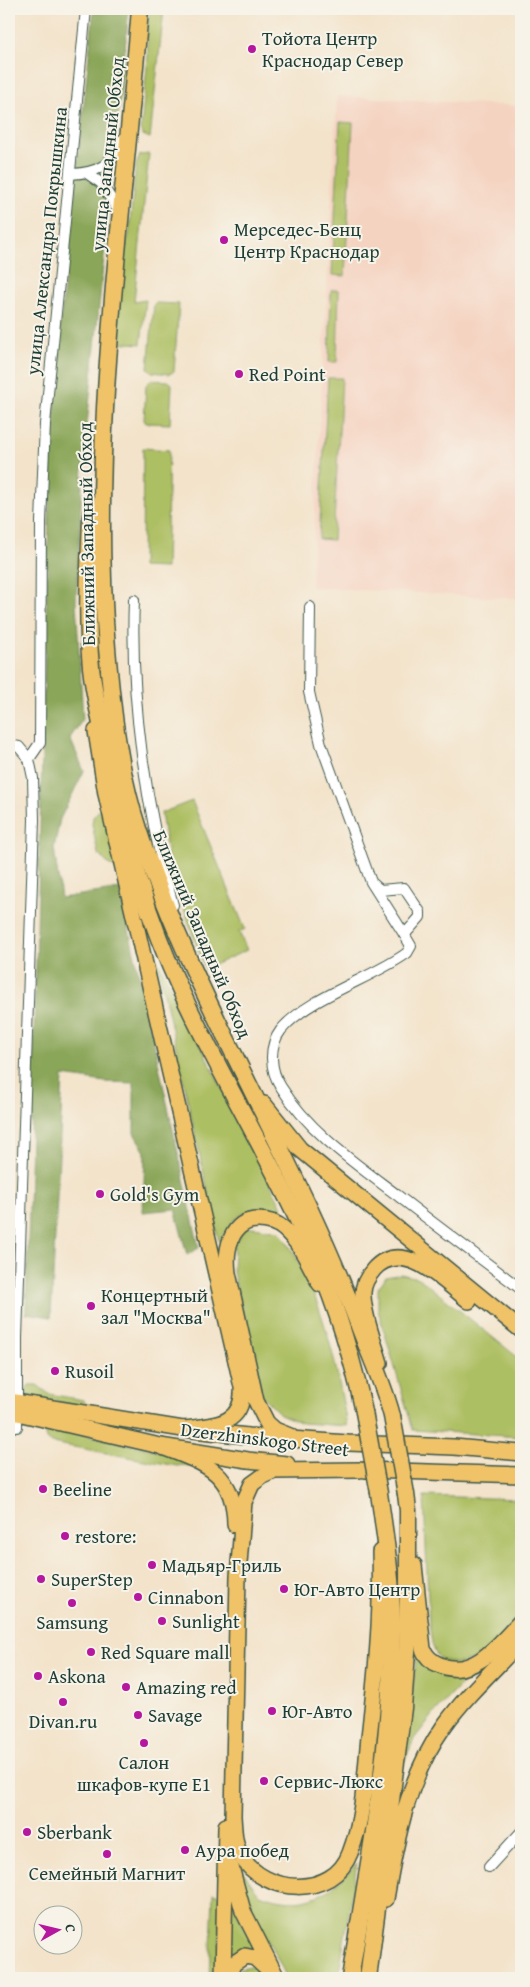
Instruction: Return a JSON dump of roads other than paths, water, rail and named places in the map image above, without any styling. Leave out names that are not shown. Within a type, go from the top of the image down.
[{"type":"highway","name":"улица Западный Обход","points":[[108,284],[134,9]]},
{"type":"highway","name":"улица Западный Обход","points":[[112,303],[140,9]]},
{"type":"highway","name":"Ближний Западный Обход","points":[[108,284],[97,408],[88,579],[91,669],[110,774],[140,887],[182,993],[312,1250],[336,1311],[356,1372],[380,1498],[390,1572],[392,1621],[390,1695],[375,1825],[350,1978]]},
{"type":"highway","name":"Ближний Западный Обход","points":[[112,303],[101,473],[102,564],[111,694],[122,761],[136,824],[154,876],[188,959],[242,1074],[319,1228],[388,1399],[407,1502],[408,1638],[403,1708],[368,1978]]},
{"type":"main road","points":[[91,669],[98,751],[106,794],[242,1386],[241,1403],[229,1420],[214,1426],[183,1428]]},
{"type":"main road","points":[[242,1074],[283,1130],[300,1149],[521,1330]]},
{"type":"main road","points":[[306,1440],[285,1435],[272,1428],[261,1414],[256,1401],[228,1273],[227,1252],[235,1231],[241,1225],[253,1220],[270,1222],[283,1228],[299,1248],[336,1311]]},
{"type":"main road","points":[[388,1399],[363,1297],[364,1284],[368,1275],[376,1266],[387,1260],[404,1258],[422,1264],[521,1342]]},
{"type":"main road","name":"Dzerzhinskogo Street","points":[[14,1411],[306,1440],[454,1447],[521,1453]]},
{"type":"main road","name":"Dzerzhinskogo Street","points":[[14,1411],[160,1446],[248,1460],[360,1470],[521,1475]]},
{"type":"main road","points":[[454,1447],[521,1445]]},
{"type":"main road","points":[[160,1446],[193,1459],[219,1474],[228,1488],[235,1510],[223,1978]]},
{"type":"main road","points":[[360,1470],[274,1471],[252,1484],[244,1502],[238,1582],[234,1836],[242,1858],[255,1871],[285,1886],[310,1886],[332,1876],[350,1855],[365,1778],[380,1631],[380,1498]]},
{"type":"main road","points":[[425,1472],[521,1481]]},
{"type":"main road","points":[[407,1502],[423,1649],[429,1658],[450,1668],[460,1668],[474,1664],[485,1657],[521,1621]]},
{"type":"main road","points":[[368,1978],[381,1927],[398,1828],[426,1759],[444,1726],[467,1698],[521,1641]]},
{"type":"main road","points":[[227,1821],[228,1854],[234,1884],[243,1911],[276,1978]]},
{"type":"main road","points":[[228,1978],[233,1964],[238,1958],[249,1955],[260,1960],[276,1978]]},
{"type":"street","name":"улица Александра Покрышкина","points":[[29,759],[40,742],[41,522],[45,424],[86,9]]},
{"type":"street","points":[[70,174],[88,174],[104,167],[117,152],[122,140]]},
{"type":"street","points":[[88,174],[101,183],[116,207]]},
{"type":"street","points":[[134,600],[133,627],[144,765],[153,822],[188,959]]},
{"type":"street","points":[[310,607],[309,671],[312,713],[326,760],[371,882],[411,946],[408,953],[303,1012],[282,1030],[273,1047],[274,1072],[281,1087],[295,1105],[342,1153],[521,1289]]},
{"type":"street","points":[[9,745],[20,747],[29,759],[33,778],[34,820],[13,1377],[14,1411]]},
{"type":"street","points":[[371,882],[380,890],[400,888],[407,891],[420,917],[404,934]]},
{"type":"street","points":[[489,1867],[521,1832]]},
{"type":"place","name":"Тойота Центр Краснодар Север","points":[[252,49]]},
{"type":"place","name":"Мерседес-Бенц Центр Краснодар","points":[[224,240]]},
{"type":"place","name":"Red Point","points":[[239,374]]},
{"type":"place","name":"Gold's Gym","points":[[100,1194]]},
{"type":"place","name":"Концертный зал \"Москва\"","points":[[91,1306]]},
{"type":"place","name":"Rusoil","points":[[55,1371]]},
{"type":"place","name":"Beeline","points":[[43,1489]]},
{"type":"place","name":"restore:","points":[[65,1536]]},
{"type":"place","name":"Мадьяр-Гриль","points":[[152,1565]]},
{"type":"place","name":"SuperStep","points":[[41,1579]]},
{"type":"place","name":"Юг-Авто Центр","points":[[284,1589]]},
{"type":"place","name":"Cinnabon","points":[[138,1597]]},
{"type":"place","name":"Samsung","points":[[72,1603]]},
{"type":"place","name":"Sunlight","points":[[162,1621]]},
{"type":"place","name":"Red Square mall","points":[[91,1652]]},
{"type":"place","name":"Askona","points":[[38,1676]]},
{"type":"place","name":"Amazing red","points":[[126,1687]]},
{"type":"place","name":"Divan.ru","points":[[63,1702]]},
{"type":"place","name":"Юг-Авто","points":[[272,1711]]},
{"type":"place","name":"Savage","points":[[138,1715]]},
{"type":"place","name":"Салон шкафов-купе Е1","points":[[144,1743]]},
{"type":"place","name":"Сервис-Люкс","points":[[264,1781]]},
{"type":"place","name":"Sberbank","points":[[27,1832]]},
{"type":"place","name":"Аура побед","points":[[185,1850]]},
{"type":"place","name":"Семейный Магнит","points":[[107,1854]]}]
